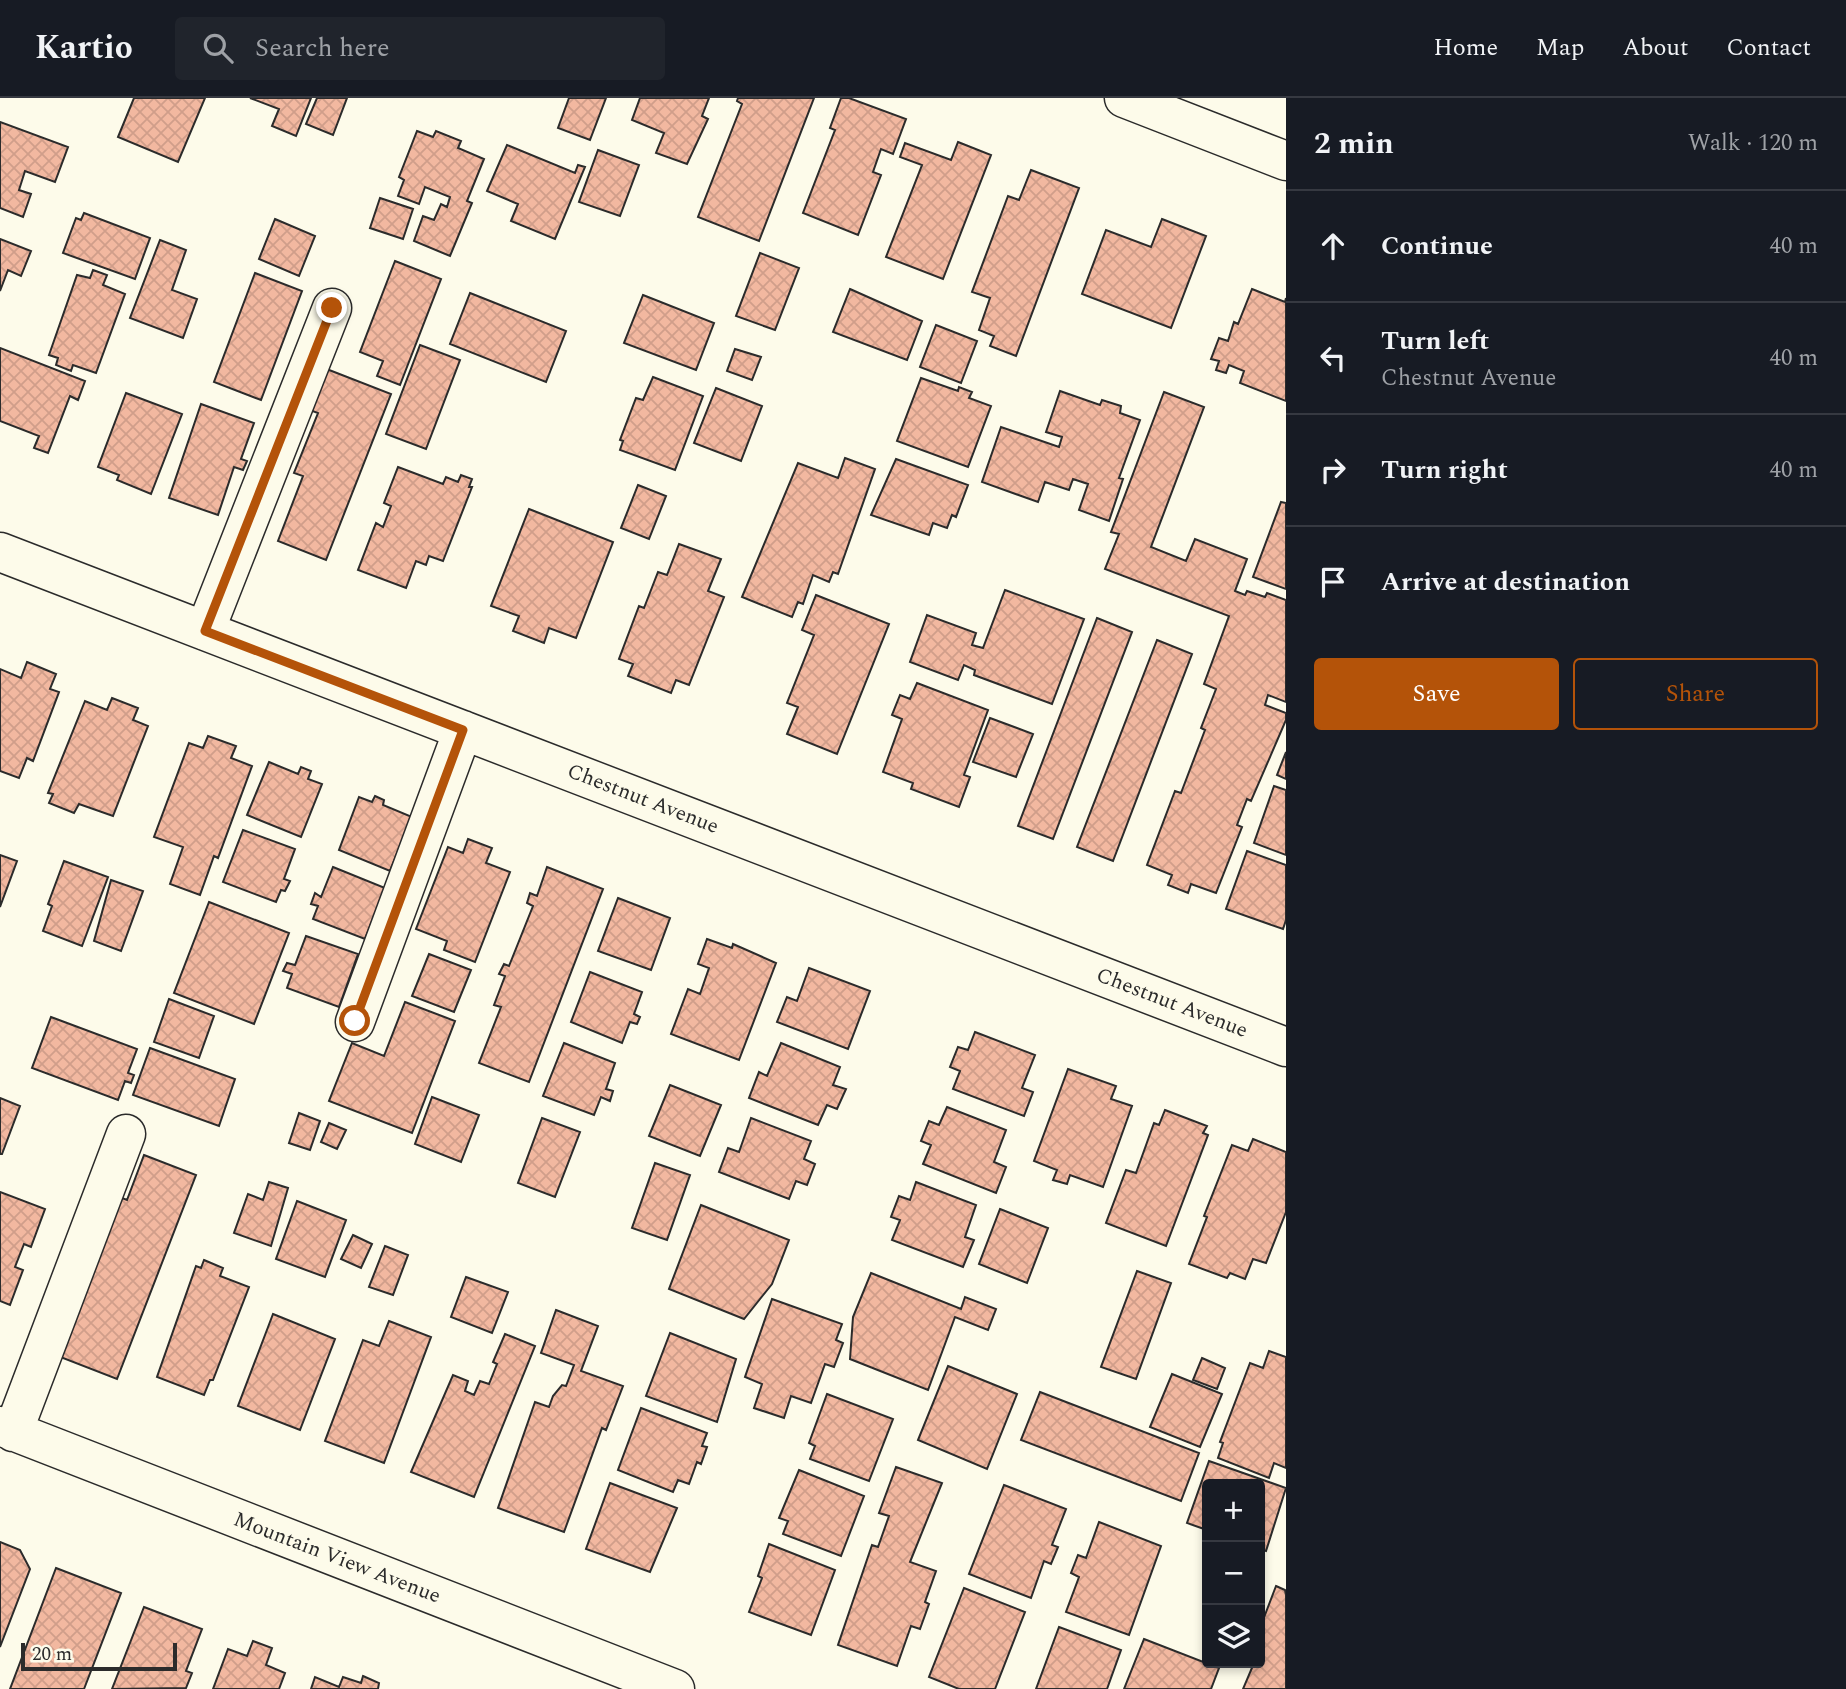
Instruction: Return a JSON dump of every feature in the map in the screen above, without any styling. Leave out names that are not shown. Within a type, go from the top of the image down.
[{"type":"street","points":[[1124,98],[1286,161]]},
{"type":"street","points":[[205,631],[332,308]]},
{"type":"street","name":"Chestnut Avenue","points":[[0,552],[1286,1047]]},
{"type":"street","points":[[355,1021],[463,730]]},
{"type":"street","points":[[0,1395],[114,1129],[7,1429]]},
{"type":"street","name":"Mountain View Avenue","points":[[7,1429],[675,1689]]},
{"type":"building","points":[[134,98],[205,98],[178,162],[118,137]]},
{"type":"building","points":[[250,98],[311,98],[296,136],[272,126],[279,109]]},
{"type":"building","points":[[317,98],[347,98],[333,135],[306,124]]},
{"type":"building","points":[[569,98],[606,98],[590,140],[558,128]]},
{"type":"building","points":[[640,98],[709,98],[702,116],[708,119],[687,164],[656,153],[664,133],[632,120]]},
{"type":"building","points":[[738,98],[814,98],[759,241],[698,217],[742,104],[737,101]]},
{"type":"building","points":[[841,98],[849,98],[906,119],[893,154],[881,149],[873,172],[881,175],[858,235],[803,213],[835,130],[830,128]]},
{"type":"building","points":[[0,122],[68,147],[55,182],[25,171],[19,190],[31,194],[23,217],[0,208]]},
{"type":"building","points":[[417,131],[433,137],[436,131],[461,141],[458,148],[484,159],[467,201],[472,203],[450,256],[414,241],[423,216],[434,220],[441,204],[447,207],[450,197],[425,187],[419,204],[398,196],[404,180],[399,177]]},
{"type":"building","points":[[958,142],[991,155],[943,279],[886,257],[922,165],[900,157],[905,143],[951,160]]},
{"type":"building","points":[[507,145],[575,173],[578,165],[585,167],[555,239],[511,221],[518,204],[487,191]]},
{"type":"building","points":[[598,150],[639,165],[620,216],[579,202]]},
{"type":"building","points":[[1031,170],[1079,188],[1016,356],[990,346],[994,336],[979,330],[990,298],[972,292],[1008,196],[1019,200]]},
{"type":"building","points":[[380,198],[413,209],[403,239],[370,228]]},
{"type":"building","points":[[84,213],[150,238],[135,279],[63,253],[76,218],[81,220]]},
{"type":"building","points":[[275,219],[315,236],[299,276],[259,259]]},
{"type":"building","points":[[1162,219],[1206,236],[1171,328],[1082,294],[1106,230],[1151,247]]},
{"type":"building","points":[[0,239],[31,251],[21,276],[8,270],[0,291]]},
{"type":"building","points":[[160,240],[186,250],[172,290],[197,299],[183,338],[130,318]]},
{"type":"building","points":[[760,253],[799,268],[775,330],[736,316]]},
{"type":"building","points":[[395,261],[441,279],[400,385],[377,376],[383,361],[360,352]]},
{"type":"building","points":[[93,270],[107,275],[103,285],[125,294],[96,373],[73,365],[71,371],[56,365],[58,358],[49,355],[77,275],[90,278]]},
{"type":"building","points":[[255,273],[302,291],[261,400],[214,382]]},
{"type":"building","points":[[850,289],[922,321],[907,360],[833,332]]},
{"type":"building","points":[[1252,289],[1285,302],[1286,298],[1286,401],[1240,383],[1244,371],[1229,365],[1226,373],[1216,370],[1219,361],[1211,359],[1219,338],[1228,341],[1234,322],[1238,324]]},
{"type":"building","points":[[470,293],[566,331],[546,382],[450,344]]},
{"type":"building","points":[[643,295],[714,323],[696,370],[624,343]]},
{"type":"building","points":[[936,325],[977,341],[961,383],[920,367]]},
{"type":"building","points":[[420,345],[460,360],[426,449],[386,434]]},
{"type":"building","points":[[0,348],[85,381],[78,400],[70,396],[48,453],[34,448],[39,436],[0,421]]},
{"type":"building","points":[[735,349],[761,357],[752,380],[727,371]]},
{"type":"building","points":[[324,368],[391,394],[326,560],[278,541],[303,476],[294,473],[318,413],[307,409]]},
{"type":"building","points":[[653,377],[703,396],[675,470],[620,450],[623,441],[620,440],[636,398],[643,400]]},
{"type":"building","points":[[921,378],[958,391],[959,387],[972,392],[969,398],[991,406],[968,467],[897,441]]},
{"type":"building","points":[[716,388],[762,406],[741,461],[694,443]]},
{"type":"building","points":[[1060,391],[1100,405],[1102,400],[1121,406],[1120,413],[1140,420],[1119,478],[1123,479],[1109,521],[1079,510],[1088,484],[1073,479],[1069,490],[1045,482],[1038,502],[982,482],[1001,427],[1059,447],[1062,437],[1046,432]]},
{"type":"building","points":[[1164,392],[1204,407],[1151,547],[1186,561],[1195,539],[1247,559],[1235,591],[1245,595],[1247,591],[1265,597],[1267,593],[1286,600],[1286,702],[1268,695],[1265,705],[1286,713],[1286,720],[1251,801],[1247,799],[1237,825],[1242,827],[1216,893],[1191,884],[1188,893],[1168,885],[1172,875],[1147,865],[1175,791],[1181,793],[1205,730],[1201,728],[1216,689],[1204,684],[1229,616],[1105,569],[1119,534],[1111,532]]},
{"type":"building","points":[[126,393],[182,414],[151,494],[117,480],[119,475],[98,467]]},
{"type":"building","points":[[201,404],[254,423],[241,459],[247,461],[243,470],[234,467],[218,515],[169,498]]},
{"type":"building","points":[[845,458],[875,469],[838,574],[833,572],[829,582],[813,575],[803,604],[798,602],[792,617],[742,597],[798,463],[838,478]]},
{"type":"building","points":[[896,459],[968,485],[956,517],[952,515],[947,528],[933,523],[929,535],[871,515]]},
{"type":"building","points":[[398,467],[443,484],[446,477],[458,482],[461,475],[472,479],[469,487],[472,487],[443,561],[429,556],[426,565],[416,561],[406,588],[358,570],[376,523],[383,527],[391,506],[384,503]]},
{"type":"building","points":[[638,485],[666,496],[649,539],[621,528]]},
{"type":"building","points":[[1281,502],[1286,503],[1286,589],[1253,577]]},
{"type":"building","points":[[529,509],[613,542],[576,638],[549,628],[544,643],[513,631],[519,616],[491,606]]},
{"type":"building","points":[[679,544],[721,559],[708,591],[724,597],[689,685],[676,680],[671,693],[628,676],[633,664],[619,659],[639,606],[644,608],[658,572],[667,575]]},
{"type":"building","points":[[1005,590],[1084,619],[1052,704],[974,675],[975,670],[964,665],[958,680],[910,662],[927,615],[976,633],[972,645],[983,648]]},
{"type":"building","points":[[816,595],[889,624],[837,754],[787,734],[798,707],[787,703],[814,635],[802,630]]},
{"type":"building","points":[[1097,618],[1132,632],[1053,839],[1018,826]]},
{"type":"building","points":[[1157,640],[1192,654],[1113,861],[1077,847]]},
{"type":"building","points":[[27,662],[56,674],[50,689],[59,692],[33,761],[27,758],[19,778],[0,771],[0,669],[21,678]]},
{"type":"building","points":[[917,683],[988,710],[964,775],[970,777],[959,807],[911,789],[913,783],[883,772],[902,719],[892,715],[900,695],[910,699]]},
{"type":"building","points":[[112,698],[138,708],[133,720],[148,726],[113,816],[79,804],[74,813],[49,803],[53,794],[48,793],[85,701],[107,710]]},
{"type":"building","points":[[990,718],[1033,734],[1016,777],[973,762]]},
{"type":"building","points":[[208,736],[236,746],[231,758],[252,766],[218,858],[214,856],[200,895],[170,884],[183,847],[154,837],[189,743],[203,748]]},
{"type":"building","points":[[1286,752],[1286,779],[1277,775]]},
{"type":"building","points":[[269,762],[298,774],[301,767],[311,771],[308,779],[322,784],[301,837],[247,815]]},
{"type":"building","points":[[1274,786],[1286,790],[1286,855],[1254,843]]},
{"type":"building","points":[[375,796],[384,800],[383,805],[412,817],[390,871],[339,850],[359,797],[372,802]]},
{"type":"building","points":[[243,830],[295,849],[284,879],[290,881],[285,891],[281,890],[276,902],[223,882]]},
{"type":"building","points":[[468,839],[492,848],[486,863],[510,872],[475,962],[444,950],[447,941],[416,929],[448,847],[463,853]]},
{"type":"building","points":[[1247,851],[1286,865],[1286,920],[1283,929],[1226,909]]},
{"type":"building","points":[[0,855],[17,861],[0,907]]},
{"type":"building","points":[[64,861],[108,877],[82,946],[43,931],[52,906],[48,904]]},
{"type":"building","points":[[333,867],[385,888],[365,939],[313,919],[318,906],[311,904],[315,893],[321,897]]},
{"type":"building","points":[[547,867],[603,889],[529,1082],[479,1063],[501,1007],[494,1005],[505,976],[499,974],[504,964],[509,966],[533,906],[527,903],[530,893],[537,896]]},
{"type":"building","points":[[111,880],[143,891],[121,951],[94,941]]},
{"type":"building","points":[[618,898],[670,918],[651,970],[598,951]]},
{"type":"building","points":[[209,902],[289,933],[254,1024],[174,993]]},
{"type":"building","points":[[306,936],[358,954],[339,1007],[287,988],[292,974],[283,971],[287,963],[295,965]]},
{"type":"building","points":[[707,939],[732,948],[733,944],[776,963],[739,1060],[671,1034],[688,989],[700,994],[709,968],[698,964]]},
{"type":"building","points":[[429,954],[471,970],[454,1012],[412,996]]},
{"type":"building","points":[[809,968],[870,991],[848,1049],[777,1022],[787,997],[797,1001]]},
{"type":"building","points":[[590,972],[642,992],[634,1014],[640,1017],[637,1024],[630,1022],[622,1043],[571,1022]]},
{"type":"building","points":[[169,999],[214,1016],[199,1058],[154,1042]]},
{"type":"building","points":[[405,1002],[455,1021],[412,1133],[329,1101],[352,1043],[384,1056]]},
{"type":"building","points":[[51,1017],[137,1049],[128,1073],[134,1075],[131,1083],[125,1081],[118,1100],[32,1068]]},
{"type":"building","points":[[975,1032],[1035,1055],[1022,1088],[1033,1092],[1024,1116],[953,1089],[960,1071],[950,1067],[958,1047],[968,1050]]},
{"type":"building","points":[[564,1043],[615,1063],[606,1089],[613,1091],[610,1101],[601,1097],[594,1115],[543,1096]]},
{"type":"building","points":[[781,1043],[840,1067],[833,1085],[846,1089],[837,1109],[827,1105],[818,1125],[749,1098],[759,1072],[767,1076]]},
{"type":"building","points":[[150,1048],[235,1079],[219,1126],[133,1095]]},
{"type":"building","points":[[1068,1069],[1116,1086],[1111,1099],[1132,1106],[1103,1187],[1070,1175],[1067,1184],[1053,1180],[1057,1170],[1034,1161]]},
{"type":"building","points":[[670,1085],[721,1105],[700,1156],[649,1136]]},
{"type":"building","points":[[432,1097],[479,1115],[461,1162],[415,1144]]},
{"type":"building","points":[[0,1098],[20,1106],[2,1154],[0,1154]]},
{"type":"building","points":[[947,1107],[1006,1130],[994,1162],[1006,1167],[996,1193],[923,1164],[931,1145],[921,1141],[929,1121],[939,1125]]},
{"type":"building","points":[[1165,1110],[1207,1126],[1203,1133],[1208,1135],[1166,1246],[1106,1223],[1126,1170],[1136,1173],[1154,1123],[1159,1125]]},
{"type":"building","points":[[299,1113],[320,1121],[310,1150],[289,1143]]},
{"type":"building","points":[[542,1118],[580,1132],[555,1197],[518,1183]]},
{"type":"building","points":[[751,1118],[811,1141],[804,1159],[815,1164],[807,1185],[796,1181],[789,1199],[719,1172],[728,1148],[739,1152]]},
{"type":"building","points":[[329,1123],[346,1130],[337,1149],[321,1142]]},
{"type":"building","points":[[1253,1139],[1286,1152],[1286,1212],[1266,1263],[1253,1259],[1245,1279],[1230,1273],[1227,1278],[1189,1264],[1207,1217],[1204,1216],[1232,1145],[1248,1151]]},
{"type":"building","points":[[144,1155],[196,1175],[117,1379],[50,1353],[112,1194],[127,1200]]},
{"type":"building","points":[[655,1163],[690,1175],[667,1240],[632,1228]]},
{"type":"building","points":[[269,1182],[288,1188],[271,1246],[234,1233],[248,1194],[263,1200]]},
{"type":"building","points":[[916,1182],[976,1205],[965,1237],[974,1240],[963,1267],[892,1240],[900,1220],[891,1217],[899,1196],[910,1200]]},
{"type":"building","points":[[0,1192],[45,1209],[31,1247],[24,1244],[15,1267],[23,1270],[10,1305],[0,1301]]},
{"type":"building","points":[[297,1201],[346,1220],[325,1277],[276,1259]]},
{"type":"building","points":[[701,1205],[789,1240],[772,1284],[744,1319],[669,1289]]},
{"type":"building","points":[[1000,1209],[1048,1228],[1027,1283],[979,1264]]},
{"type":"building","points":[[353,1235],[372,1244],[361,1268],[341,1259]]},
{"type":"building","points":[[385,1246],[408,1255],[393,1295],[369,1287]]},
{"type":"building","points":[[204,1260],[223,1268],[220,1276],[249,1287],[213,1380],[210,1380],[204,1395],[157,1377],[196,1266],[201,1268]]},
{"type":"building","points":[[1137,1271],[1171,1283],[1136,1379],[1101,1367]]},
{"type":"building","points":[[871,1273],[961,1309],[965,1297],[996,1309],[988,1330],[955,1317],[928,1390],[850,1359],[853,1317]]},
{"type":"building","points":[[466,1277],[508,1292],[492,1333],[451,1317]]},
{"type":"building","points":[[772,1299],[842,1324],[836,1340],[843,1343],[834,1367],[825,1364],[811,1403],[791,1396],[784,1418],[754,1408],[762,1384],[745,1377]]},
{"type":"building","points":[[556,1310],[598,1326],[581,1371],[623,1386],[606,1430],[602,1428],[564,1532],[498,1508],[535,1402],[549,1407],[553,1396],[562,1385],[566,1386],[574,1365],[541,1353]]},
{"type":"building","points":[[273,1314],[335,1339],[300,1430],[238,1406]]},
{"type":"building","points":[[389,1321],[431,1337],[384,1463],[325,1441],[363,1340],[379,1346]]},
{"type":"building","points":[[670,1333],[736,1359],[717,1422],[646,1396]]},
{"type":"building","points":[[505,1334],[535,1346],[474,1497],[411,1472],[453,1375],[468,1381],[465,1391],[474,1395],[480,1381],[489,1384],[497,1364],[493,1362]]},
{"type":"building","points":[[1269,1351],[1286,1357],[1286,1468],[1274,1463],[1269,1478],[1218,1458],[1223,1443],[1220,1442],[1250,1363],[1263,1368]]},
{"type":"building","points":[[1202,1358],[1225,1368],[1217,1389],[1193,1380]]},
{"type":"building","points":[[948,1366],[1017,1394],[987,1469],[918,1440]]},
{"type":"building","points":[[1172,1374],[1222,1394],[1200,1447],[1150,1427]]},
{"type":"building","points":[[1040,1392],[1199,1453],[1181,1501],[1021,1440]]},
{"type":"building","points":[[827,1394],[893,1419],[869,1481],[810,1459],[815,1446],[809,1443]]},
{"type":"building","points":[[641,1408],[707,1433],[702,1446],[707,1447],[701,1464],[697,1462],[689,1484],[678,1480],[673,1492],[618,1470]]},
{"type":"building","points":[[1209,1461],[1260,1479],[1203,1479]]},
{"type":"building","points":[[896,1467],[942,1483],[910,1562],[936,1571],[925,1602],[929,1604],[920,1629],[911,1626],[897,1666],[838,1645],[872,1545],[878,1547],[889,1516],[879,1513]]},
{"type":"building","points":[[799,1470],[864,1496],[841,1556],[783,1534],[788,1521],[779,1518]]},
{"type":"building","points":[[1202,1481],[1202,1528],[1187,1523]]},
{"type":"building","points":[[1265,1481],[1286,1488],[1265,1551]]},
{"type":"building","points":[[610,1483],[677,1508],[650,1572],[586,1549]]},
{"type":"building","points":[[1004,1485],[1066,1509],[1052,1545],[1058,1547],[1051,1564],[1044,1561],[1031,1598],[969,1574]]},
{"type":"building","points":[[1099,1522],[1161,1546],[1129,1635],[1066,1612],[1079,1577],[1071,1573],[1078,1555],[1086,1558]]},
{"type":"building","points":[[0,1542],[20,1550],[30,1569],[0,1647]]},
{"type":"building","points":[[769,1544],[835,1570],[811,1635],[749,1612],[762,1578],[758,1576]]},
{"type":"building","points":[[56,1568],[121,1593],[84,1689],[10,1689]]},
{"type":"building","points":[[1276,1586],[1285,1590],[1286,1689],[1243,1689],[1252,1668],[1265,1668],[1265,1615]]},
{"type":"building","points":[[964,1588],[1025,1612],[995,1689],[959,1689],[929,1677]]},
{"type":"building","points":[[144,1607],[202,1629],[186,1671],[192,1673],[186,1688],[112,1689]]},
{"type":"building","points":[[1059,1627],[1121,1650],[1107,1689],[1036,1689]]},
{"type":"building","points":[[1144,1639],[1202,1661],[1202,1668],[1219,1668],[1211,1689],[1124,1689]]},
{"type":"building","points":[[253,1641],[272,1648],[266,1665],[285,1673],[279,1689],[213,1689],[228,1649],[247,1656]]},
{"type":"building","points":[[363,1676],[379,1683],[378,1689],[311,1689],[315,1677],[339,1687],[343,1677],[361,1683]]},
{"type":"route","points":[[332,308],[205,631],[463,730],[355,1021]]}]
